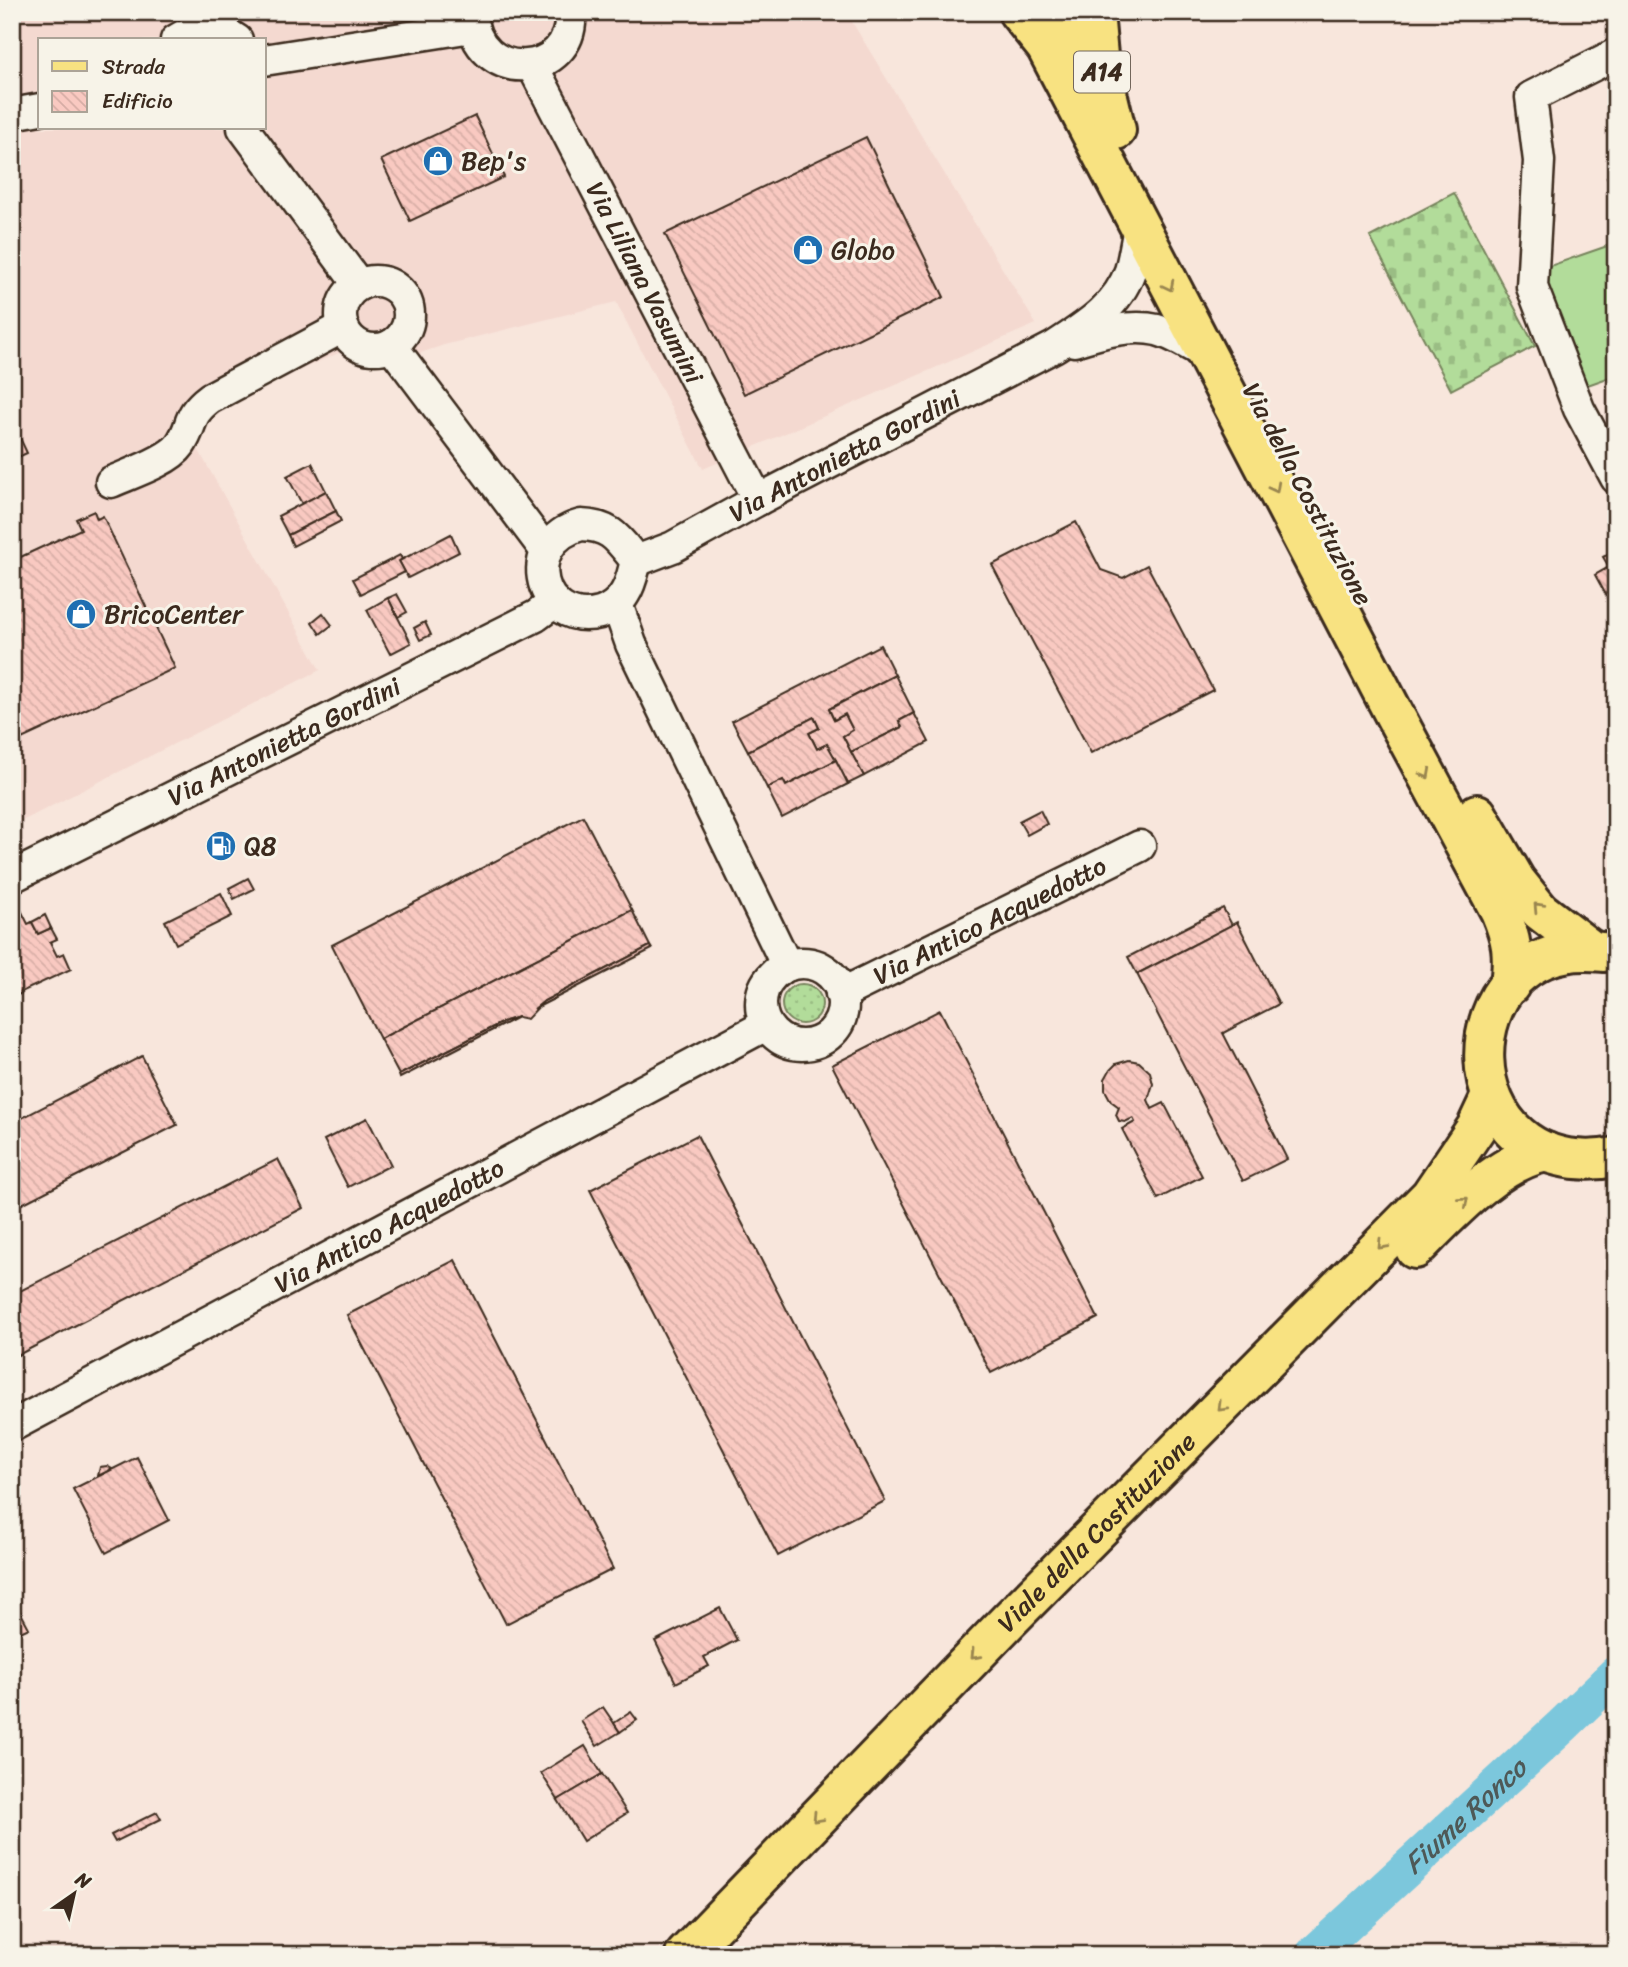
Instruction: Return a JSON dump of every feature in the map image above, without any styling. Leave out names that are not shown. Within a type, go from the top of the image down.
[{"type":"main road","points":[[1018,12],[1045,47],[1203,352],[1500,911],[1511,938],[1513,963],[1510,985]]},
{"type":"main road","name":"Via della Costituzione","points":[[1058,12],[1063,30],[1492,842],[1516,881],[1540,911],[1603,953]]},
{"type":"main road","name":"A14","points":[[1094,12],[1098,56],[1116,130]]},
{"type":"main road","points":[[1603,953],[1555,956],[1538,962],[1510,985],[1495,1006],[1486,1029],[1483,1063],[1491,1096],[1500,1114],[1528,1142],[1546,1152],[1581,1160],[1616,1157]]},
{"type":"main road","name":"Viale della Costituzione","points":[[685,1955],[1018,1610],[1430,1196],[1476,1128],[1491,1096]]},
{"type":"main road","name":"Viale della Costituzione","points":[[722,1955],[1026,1639],[1455,1209],[1509,1168],[1531,1155],[1546,1152]]},
{"type":"street","points":[[266,60],[471,20],[483,48],[501,62],[516,66],[532,65],[547,59],[559,49],[567,35],[570,12]]},
{"type":"street","points":[[181,28],[214,29],[234,38]]},
{"type":"street","points":[[1616,54],[1531,97],[1539,161],[1532,287],[1578,408],[1616,478]]},
{"type":"street","name":"Via Liliana Vasumini","points":[[532,65],[758,500]]},
{"type":"street","points":[[12,114],[38,109]]},
{"type":"street","points":[[244,130],[359,285]]},
{"type":"street","name":"Via Antonietta Gordini","points":[[636,561],[673,547],[758,500],[1054,348],[1095,320],[1115,299],[1129,272],[1139,228]]},
{"type":"street","points":[[380,281],[399,290],[405,299],[409,309],[405,330],[391,345],[368,349],[358,345],[343,327],[341,308],[345,299],[359,285],[380,281]]},
{"type":"street","points":[[111,482],[169,455],[180,445],[197,408],[210,398],[343,327]]},
{"type":"street","name":"Via Antonietta Gordini","points":[[1054,348],[1099,333],[1128,329],[1157,330],[1203,352]]},
{"type":"street","points":[[391,345],[546,551]]},
{"type":"street","points":[[581,525],[613,534],[636,561],[626,592],[617,604],[592,615],[566,610],[555,602],[543,581],[541,571],[546,551],[560,533],[581,525]]},
{"type":"street","name":"Via Antonietta Gordini","points":[[12,877],[536,616],[555,602]]},
{"type":"street","points":[[617,604],[631,644],[787,966]]},
{"type":"street","name":"Via Antico Acquedotto","points":[[841,994],[1140,846]]},
{"type":"street","points":[[800,963],[814,965],[826,971],[836,981],[841,994],[843,1007],[840,1020],[833,1031],[811,1044],[786,1042],[775,1035],[766,1025],[761,1012],[761,997],[766,984],[775,973],[800,963]]},
{"type":"street","name":"Via Antico Acquedotto","points":[[12,1426],[766,1025]]},
{"type":"shaded area","points":[[12,12],[846,12],[1036,324],[703,469],[616,302],[444,345],[388,364],[341,352],[182,420],[320,670],[12,826]]},
{"type":"green space","points":[[1454,193],[1535,346],[1451,390],[1370,237]]},
{"type":"green space","points":[[1616,243],[1616,375],[1582,387],[1541,269]]},
{"type":"green space","points":[[802,984],[816,990],[822,1004],[816,1018],[802,1024],[788,1018],[782,1004],[788,990]]},
{"type":"building","points":[[475,116],[504,177],[410,221],[381,160]]},
{"type":"building","points":[[866,137],[944,297],[744,394],[665,234]]},
{"type":"building","points":[[1616,173],[1616,194],[1607,177]]},
{"type":"building","points":[[12,421],[27,453],[12,460]]},
{"type":"building","points":[[312,463],[326,491],[302,504],[287,476]]},
{"type":"building","points":[[326,491],[336,511],[288,535],[278,516]]},
{"type":"building","name":"BricoCenter","points":[[94,511],[97,519],[103,516],[175,668],[13,743],[12,715],[18,713],[12,700],[12,561],[81,529],[76,519]]},
{"type":"building","points":[[336,511],[341,521],[293,546],[288,535]]},
{"type":"building","points":[[1076,522],[1101,570],[1123,578],[1147,565],[1213,690],[1091,753],[992,565]]},
{"type":"building","points":[[451,534],[459,552],[408,578],[399,561]]},
{"type":"building","points":[[1616,550],[1616,563],[1609,567],[1603,557]]},
{"type":"building","points":[[400,555],[402,559],[399,561],[405,572],[361,594],[353,579]]},
{"type":"building","points":[[1616,563],[1616,601],[1611,604],[1595,575]]},
{"type":"building","points":[[397,594],[407,612],[398,617],[388,598]]},
{"type":"building","points":[[388,598],[411,643],[390,654],[367,610]]},
{"type":"building","points":[[323,613],[332,625],[320,634],[312,622]]},
{"type":"building","points":[[425,622],[431,635],[420,640],[414,628]]},
{"type":"building","points":[[880,645],[895,675],[829,709],[834,720],[845,714],[853,730],[843,736],[864,776],[848,784],[827,744],[817,749],[809,733],[819,728],[814,717],[748,751],[732,721]]},
{"type":"building","points":[[895,675],[914,713],[899,721],[902,727],[851,752],[843,736],[853,730],[845,714],[834,720],[829,709]]},
{"type":"building","points":[[914,713],[929,742],[864,776],[851,752],[902,727],[899,721]]},
{"type":"building","points":[[814,717],[819,728],[809,733],[817,749],[827,744],[836,760],[786,786],[783,780],[767,788],[748,751]]},
{"type":"building","points":[[836,760],[848,784],[782,818],[767,788],[783,780],[786,786]]},
{"type":"building","points":[[1040,810],[1047,824],[1027,835],[1019,821]]},
{"type":"building","points":[[583,816],[632,910],[380,1039],[332,945]]},
{"type":"building","points":[[248,878],[254,889],[234,899],[229,888]]},
{"type":"building","points":[[221,893],[232,916],[176,944],[165,921]]},
{"type":"building","points":[[19,906],[28,924],[32,922],[38,934],[51,928],[57,939],[50,942],[57,956],[64,953],[71,969],[12,998],[12,910]]},
{"type":"building","points":[[1223,908],[1232,925],[1137,974],[1128,957]]},
{"type":"building","points":[[632,910],[650,946],[544,1001],[527,1019],[518,1017],[505,1021],[399,1075],[380,1039]]},
{"type":"building","points":[[45,915],[51,928],[38,934],[32,922]]},
{"type":"building","points":[[1237,922],[1279,1004],[1223,1033],[1287,1159],[1243,1181],[1137,974]]},
{"type":"building","points":[[650,946],[652,949],[534,1009],[544,1001]]},
{"type":"building","points":[[940,1010],[1098,1318],[991,1373],[832,1065]]},
{"type":"building","points":[[518,1017],[400,1078],[399,1075]]},
{"type":"building","points":[[142,1056],[177,1125],[12,1209],[12,1123]]},
{"type":"building","points":[[1129,1060],[1139,1062],[1150,1072],[1153,1084],[1148,1100],[1152,1109],[1164,1103],[1202,1176],[1158,1199],[1122,1129],[1135,1122],[1133,1118],[1125,1122],[1119,1121],[1116,1115],[1119,1107],[1111,1101],[1105,1090],[1105,1079],[1110,1070],[1116,1064]]},
{"type":"building","points":[[367,1118],[391,1165],[348,1187],[324,1140]]},
{"type":"building","points":[[697,1135],[885,1501],[778,1556],[590,1190]]},
{"type":"building","points":[[278,1159],[303,1208],[12,1358],[12,1295]]},
{"type":"building","points":[[455,1260],[613,1569],[506,1624],[347,1315]]},
{"type":"building","points":[[137,1457],[169,1520],[106,1553],[73,1489]]},
{"type":"building","points":[[107,1466],[112,1469],[98,1476],[100,1467]]},
{"type":"building","points":[[12,1596],[29,1628],[12,1636]]},
{"type":"building","points":[[720,1608],[737,1640],[704,1657],[709,1666],[676,1683],[655,1641]]},
{"type":"building","points":[[603,1707],[620,1732],[597,1746],[581,1721]]},
{"type":"building","points":[[631,1712],[637,1720],[620,1732],[614,1723]]},
{"type":"building","points":[[585,1746],[602,1774],[558,1800],[541,1773]]},
{"type":"building","points":[[602,1774],[627,1813],[583,1841],[558,1800]]},
{"type":"building","points":[[157,1812],[161,1819],[115,1842],[111,1835]]},
{"type":"waterway","name":"Fiume Ronco","points":[[1313,1955],[1616,1674]]},
{"type":"place","name":"Bep's","points":[[438,161]]},
{"type":"place","name":"Globo","points":[[808,250]]},
{"type":"place","name":"BricoCenter","points":[[81,614]]},
{"type":"place","name":"Q8","points":[[221,846]]}]
